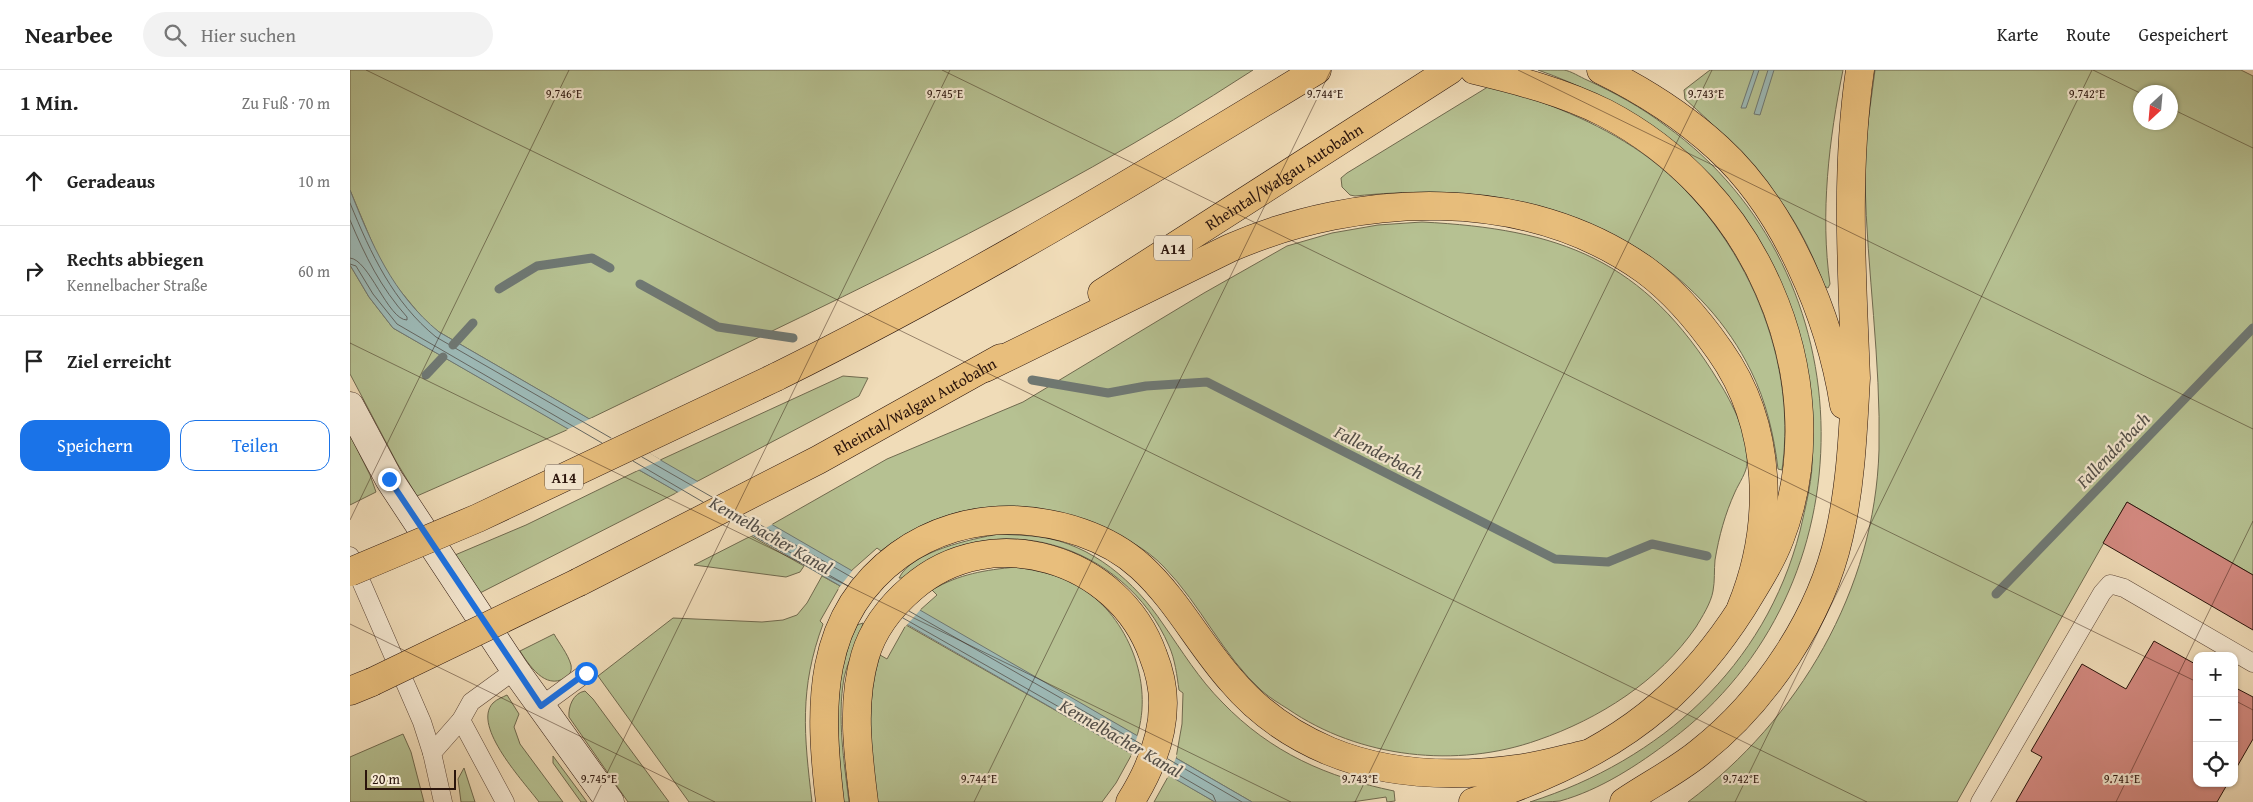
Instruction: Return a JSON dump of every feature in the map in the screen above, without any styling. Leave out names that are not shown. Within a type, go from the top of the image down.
[{"type":"highway","name":"A14","points":[[350,572],[478,518],[776,377],[916,305],[1221,128],[1317,70]]},
{"type":"highway","name":"Rheintal/Walgau Autobahn","points":[[361,686],[579,582],[818,460],[984,368],[1450,70]]},
{"type":"highway","points":[[1472,802],[1527,784],[1586,754],[1632,727],[1684,683],[1723,638],[1754,589],[1780,539],[1794,492],[1799,444],[1797,400],[1792,364],[1782,324],[1762,272],[1733,224],[1714,199],[1670,156],[1640,134],[1606,114],[1573,98],[1537,85],[1474,70]]},
{"type":"highway","points":[[1601,70],[1661,103],[1693,126],[1720,150],[1743,175],[1764,203],[1782,231],[1805,276],[1822,321],[1842,390],[1850,448]]},
{"type":"highway","points":[[1608,802],[1635,795],[1700,752],[1728,728],[1755,700],[1803,628],[1831,564],[1845,508],[1849,483],[1856,378],[1850,175],[1852,134],[1860,70]]},
{"type":"highway","points":[[984,368],[1230,248],[1258,236],[1317,218],[1383,208],[1444,207],[1512,215],[1550,224],[1604,246],[1657,280],[1698,321],[1735,374],[1754,420],[1764,473],[1762,533],[1750,586],[1742,608]]},
{"type":"highway","points":[[830,802],[823,714],[826,678],[846,613],[870,580],[910,548],[937,534],[965,524],[998,520],[1037,521],[1071,529],[1102,541],[1124,554],[1141,567],[1162,590],[1230,680],[1251,702],[1286,728],[1330,752],[1392,768],[1455,773],[1527,768],[1586,754]]},
{"type":"highway","points":[[864,802],[856,715],[859,683],[866,654],[886,614],[911,588],[935,572],[973,556],[1013,552],[1068,565],[1105,587],[1135,619],[1151,650],[1162,688],[1163,717],[1157,747],[1139,788],[1130,802]]},
{"type":"main road","points":[[350,406],[389,479],[516,670],[610,802]]},
{"type":"lane","points":[[350,556],[422,722],[432,753],[443,802]]},
{"type":"lane","points":[[1980,802],[2102,593],[2110,584],[2124,588],[2253,664]]},
{"type":"lane","points":[[432,753],[461,720],[470,702],[516,670]]},
{"type":"lane","points":[[541,706],[586,673]]},
{"type":"lane","points":[[461,720],[505,802]]},
{"type":"green space","points":[[350,70],[1253,70],[1173,120],[1010,212],[843,297],[589,419],[439,332],[426,322],[393,282],[379,259],[350,190]]},
{"type":"green space","points":[[1538,70],[1564,70],[1570,72],[1608,90],[1657,119],[1733,188],[1782,263],[1811,345],[1821,432],[1812,518],[1784,601],[1737,676],[1671,740],[1645,759],[1590,790],[1560,801],[1549,802],[1530,802],[1578,784],[1623,761],[1664,734],[1701,702],[1734,665],[1761,625],[1784,580],[1800,531],[1809,492],[1812,453],[1807,427],[1750,227],[1730,200],[1707,175],[1657,131],[1600,96]]},
{"type":"green space","points":[[1710,70],[1843,70],[1830,150],[1826,204],[1827,258],[1830,284],[1828,288],[1824,286],[1813,257],[1785,206],[1749,162],[1685,99],[1684,90]]},
{"type":"green space","points":[[1875,70],[2241,70],[2253,76],[2253,575],[2127,502],[1957,802],[1688,802],[1728,769],[1764,732],[1796,691],[1824,647],[1846,601],[1863,552],[1874,502],[1879,450],[1878,383],[1865,182],[1865,145]]},
{"type":"green space","points":[[1491,85],[1570,113],[1607,131],[1642,153],[1677,182],[1707,215],[1733,253],[1755,293],[1771,336],[1781,380],[1785,425],[1782,470],[1778,469],[1772,431],[1761,394],[1751,371],[1731,337],[1708,307],[1680,280],[1649,256],[1616,236],[1544,207],[1468,194],[1412,192],[1355,196],[1350,195],[1342,187],[1341,178],[1347,173]]},
{"type":"green space","points":[[1422,222],[1471,226],[1516,233],[1557,243],[1594,258],[1628,279],[1660,306],[1690,340],[1724,390],[1743,432],[1746,443],[1747,466],[1731,500],[1718,542],[1713,591],[1696,627],[1681,646],[1646,681],[1626,696],[1583,721],[1538,740],[1507,749],[1475,754],[1442,756],[1409,754],[1377,748],[1346,739],[1316,726],[1262,691],[1235,662],[1189,597],[1157,560],[1133,543],[1097,526],[1041,509],[1013,506],[986,507],[958,512],[932,521],[906,534],[881,551],[877,548],[851,571],[771,525],[887,459],[1023,402],[1204,293],[1287,246],[1332,233],[1378,225]]},
{"type":"green space","points":[[350,265],[369,297],[393,328],[569,429],[417,496],[397,463],[350,374]]},
{"type":"green space","points":[[843,376],[868,378],[859,396],[696,482],[658,461]]},
{"type":"green space","points":[[350,435],[370,475],[376,492],[350,505]]},
{"type":"green space","points":[[639,470],[678,492],[480,593],[455,555],[526,525]]},
{"type":"green space","points":[[999,534],[1035,536],[1059,541],[1077,548],[1110,567],[1152,608],[1206,684],[1241,720],[1280,749],[1301,760],[1346,778],[1394,791],[1395,801],[1387,802],[1386,797],[1352,802],[1252,802],[1176,758],[1182,724],[1183,693],[1179,690],[1169,646],[1149,610],[1121,581],[1089,559],[1053,545],[1014,539],[976,542],[939,555],[904,578],[899,578],[916,560],[929,554],[959,543]]},
{"type":"green space","points":[[751,536],[804,566],[800,572],[786,577],[694,565]]},
{"type":"green space","points":[[1016,567],[1050,574],[1082,588],[1112,616],[1124,634],[1133,653],[1139,673],[1142,694],[1137,736],[919,611],[937,595],[932,590],[952,580],[972,574]]},
{"type":"green space","points":[[822,576],[840,586],[820,621],[823,624],[815,648],[807,691],[806,733],[812,802],[689,802],[598,676],[673,618],[762,622],[783,620],[797,615],[807,603]]},
{"type":"green space","points":[[863,623],[846,671],[842,693],[842,740],[849,802],[843,802],[838,734],[839,690],[848,646],[857,625]]},
{"type":"green space","points":[[906,625],[1132,754],[1116,783],[1102,802],[877,802],[871,728],[872,692],[880,655],[887,659]]},
{"type":"green space","points":[[554,634],[571,665],[571,671],[568,676],[558,681],[551,681],[538,674],[520,651]]},
{"type":"green space","points":[[585,691],[593,699],[669,802],[628,802],[569,717],[569,709],[574,697]]},
{"type":"green space","points":[[507,695],[519,714],[514,727],[520,744],[563,802],[539,802],[502,754],[494,739],[489,726],[488,713],[493,703]]},
{"type":"green space","points":[[403,734],[411,752],[424,802],[350,802],[350,757]]},
{"type":"green space","points":[[553,756],[587,802],[581,802],[553,763]]},
{"type":"green space","points":[[464,768],[475,802],[461,802],[458,779]]},
{"type":"green space","points":[[1169,775],[1215,802],[1154,802]]},
{"type":"water","points":[[1754,70],[1759,70],[1746,108],[1741,108]]},
{"type":"water","points":[[1768,70],[1774,70],[1760,115],[1754,114]]},
{"type":"water","name":"Kennelbacher Kanal","points":[[350,190],[375,249],[385,267],[408,301],[439,332],[1252,802],[1215,802],[393,328],[369,297],[350,265]]},
{"type":"pier","points":[[592,418],[661,460],[636,471],[566,430]]},
{"type":"pier","points":[[699,481],[773,524],[749,537],[675,494]]},
{"type":"pier","points":[[853,570],[921,609],[905,627],[838,589]]},
{"type":"pier","points":[[1138,734],[1177,755],[1168,778],[1131,756]]},
{"type":"building","points":[[2127,502],[2253,575],[2253,630],[2103,543]]},
{"type":"building","points":[[2154,641],[2193,663],[2193,787],[2226,787],[2217,802],[2016,802],[2042,757],[2031,751],[2082,664],[2126,689]]},
{"type":"building","points":[[2238,689],[2253,697],[2253,739],[2238,765]]},
{"type":"waterway","name":"Fallenderbach","points":[[499,289],[537,266],[592,258],[610,268]]},
{"type":"waterway","name":"Fallenderbach","points":[[640,284],[718,327],[793,338]]},
{"type":"waterway","name":"Fallenderbach","points":[[453,345],[473,323]]},
{"type":"waterway","name":"Fallenderbach","points":[[1996,594],[2253,328]]},
{"type":"waterway","name":"Fallenderbach","points":[[426,375],[443,357]]},
{"type":"waterway","name":"Fallenderbach","points":[[1032,380],[1108,393],[1146,386],[1207,382],[1555,559],[1608,562],[1652,544],[1707,556]]},
{"type":"route","points":[[389,479],[541,706],[586,673]]}]
